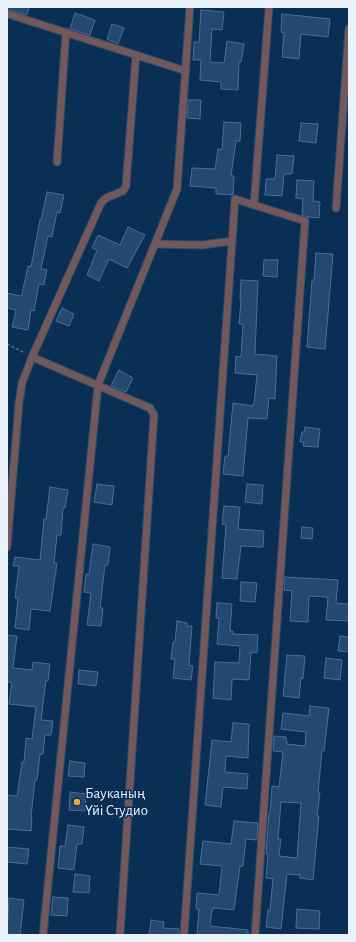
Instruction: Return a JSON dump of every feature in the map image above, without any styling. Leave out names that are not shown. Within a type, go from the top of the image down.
[{"type":"street","points":[[43,935],[98,385],[177,189],[190,7]]},
{"type":"street","points":[[254,205],[269,7]]},
{"type":"street","points":[[8,14],[186,70]]},
{"type":"street","points":[[336,208],[348,66],[349,29]]},
{"type":"street","points":[[57,162],[66,32]]},
{"type":"street","points":[[7,546],[22,383],[32,357],[101,203],[106,198],[123,191],[126,186],[136,54]]},
{"type":"street","points":[[184,935],[235,199],[305,221],[255,935]]},
{"type":"street","points":[[155,244],[202,245],[232,240]]},
{"type":"street","points":[[32,357],[150,408],[154,415],[120,935]]},
{"type":"path","points":[[7,344],[32,357]]},
{"type":"building","points":[[7,7],[29,7],[27,15],[7,9]]},
{"type":"building","points":[[201,10],[224,12],[222,30],[212,29],[210,62],[224,63],[227,41],[244,44],[241,62],[239,62],[238,90],[221,89],[221,82],[200,80],[201,60],[193,60],[194,42],[199,42]]},
{"type":"building","points":[[75,13],[95,20],[90,35],[70,29]]},
{"type":"building","points":[[282,14],[330,19],[328,37],[301,34],[299,59],[282,57],[284,33],[281,32]]},
{"type":"building","points":[[112,24],[124,28],[118,44],[107,39]]},
{"type":"building","points":[[188,100],[201,100],[200,119],[187,118]]},
{"type":"building","points":[[224,122],[241,123],[240,141],[236,141],[231,176],[234,176],[233,195],[216,194],[216,188],[190,186],[192,168],[215,169],[218,149],[222,150]]},
{"type":"building","points":[[301,123],[318,124],[316,143],[299,141]]},
{"type":"building","points":[[277,155],[294,156],[292,174],[284,174],[282,196],[265,195],[266,179],[275,179]]},
{"type":"building","points":[[297,180],[314,181],[313,201],[320,202],[319,218],[302,215],[303,199],[296,198]]},
{"type":"building","points":[[47,192],[64,195],[60,213],[57,212],[52,237],[48,236],[41,269],[47,270],[44,285],[39,284],[34,311],[31,310],[28,330],[12,327],[16,310],[7,308],[7,293],[21,296],[22,294],[28,266],[31,267]]},
{"type":"building","points":[[128,227],[145,235],[127,268],[109,259],[99,281],[87,275],[97,250],[92,248],[98,235],[120,245]]},
{"type":"building","points":[[316,253],[333,254],[325,349],[307,347],[312,280],[314,280]]},
{"type":"building","points":[[264,260],[278,260],[277,277],[263,276]]},
{"type":"building","points":[[241,280],[258,281],[255,354],[277,356],[275,399],[269,398],[267,419],[248,418],[243,476],[223,474],[225,456],[228,456],[233,403],[253,406],[257,375],[235,373],[236,356],[241,357],[243,324],[239,324]]},
{"type":"building","points":[[62,308],[74,314],[69,326],[56,321]]},
{"type":"building","points":[[119,370],[133,378],[126,392],[111,386]]},
{"type":"building","points":[[305,427],[320,429],[318,447],[303,446],[304,442],[300,442],[302,432],[304,432]]},
{"type":"building","points":[[97,484],[114,486],[112,505],[94,502]]},
{"type":"building","points":[[247,484],[263,485],[262,504],[245,502]]},
{"type":"building","points":[[50,487],[68,490],[65,508],[63,508],[61,535],[57,535],[54,563],[57,563],[50,611],[31,609],[29,630],[15,628],[18,598],[15,598],[19,566],[13,566],[15,557],[40,560],[44,519],[46,519]]},
{"type":"building","points":[[224,506],[240,507],[238,529],[264,531],[263,547],[241,546],[237,579],[222,578],[226,525],[222,524]]},
{"type":"building","points":[[302,527],[313,528],[312,539],[301,538]]},
{"type":"building","points":[[93,544],[110,547],[108,565],[105,565],[100,608],[103,608],[101,626],[87,625],[91,593],[84,592],[86,574],[89,574]]},
{"type":"building","points":[[285,577],[338,580],[336,603],[349,604],[348,621],[326,620],[328,597],[309,596],[308,622],[290,621],[292,591],[284,590]]},
{"type":"building","points":[[241,582],[257,583],[255,602],[240,601]]},
{"type":"building","points":[[217,603],[232,604],[230,631],[233,631],[233,634],[258,635],[257,653],[251,652],[249,680],[232,679],[231,700],[213,698],[215,662],[239,663],[240,646],[217,644],[219,618],[216,618]]},
{"type":"building","points":[[177,621],[187,623],[187,626],[192,626],[189,665],[193,666],[191,680],[173,678],[175,659],[171,659],[173,642],[175,642]]},
{"type":"building","points":[[7,635],[17,636],[13,668],[32,670],[33,662],[50,664],[48,681],[46,680],[41,720],[53,721],[51,735],[45,735],[43,754],[40,754],[37,780],[35,780],[31,831],[7,829],[7,795],[17,796],[22,762],[24,762],[26,738],[32,739],[36,707],[9,704],[12,682],[7,682]]},
{"type":"building","points":[[340,636],[349,637],[349,652],[338,651]]},
{"type":"building","points":[[287,655],[305,656],[303,679],[301,678],[299,698],[283,696]]},
{"type":"building","points":[[326,658],[342,660],[340,680],[324,678]]},
{"type":"building","points":[[79,670],[98,672],[96,686],[78,684]]},
{"type":"building","points":[[310,706],[329,708],[324,751],[322,751],[318,793],[320,793],[317,816],[319,816],[313,880],[300,878],[300,875],[287,874],[281,929],[266,927],[268,910],[270,910],[273,879],[266,878],[269,813],[272,786],[279,787],[283,752],[273,751],[274,736],[286,737],[287,744],[305,746],[306,732],[281,729],[283,713],[309,716]],"holes":[[[281,802],[301,803],[297,858],[279,856],[281,839],[278,839]]]},
{"type":"building","points":[[233,723],[249,724],[248,758],[226,756],[225,772],[248,774],[247,789],[223,787],[221,807],[205,805],[212,740],[231,742]]},
{"type":"building","points":[[70,761],[85,763],[84,777],[68,776]]},
{"type":"building","name":"Бауканың Үйі Студио","points":[[70,792],[86,794],[85,811],[69,810]]},
{"type":"building","points":[[234,821],[258,823],[257,840],[246,839],[243,866],[240,866],[234,910],[213,908],[210,926],[248,930],[248,935],[197,935],[199,909],[196,909],[197,893],[219,895],[222,866],[200,864],[203,841],[231,844]]},
{"type":"building","points":[[68,825],[84,827],[82,844],[77,844],[74,870],[58,868],[60,846],[65,846]]},
{"type":"building","points":[[7,847],[29,849],[27,864],[7,862]]},
{"type":"building","points":[[75,874],[90,876],[89,893],[73,892]]},
{"type":"building","points":[[53,897],[68,898],[67,916],[51,915]]},
{"type":"building","points":[[9,898],[24,900],[20,935],[7,934]]},
{"type":"building","points":[[297,909],[320,911],[319,929],[296,928]]},
{"type":"building","points":[[151,920],[164,922],[163,928],[179,929],[179,935],[149,935]]},
{"type":"place","name":"Бауканың Үйі Студио","points":[[77,802]]}]
